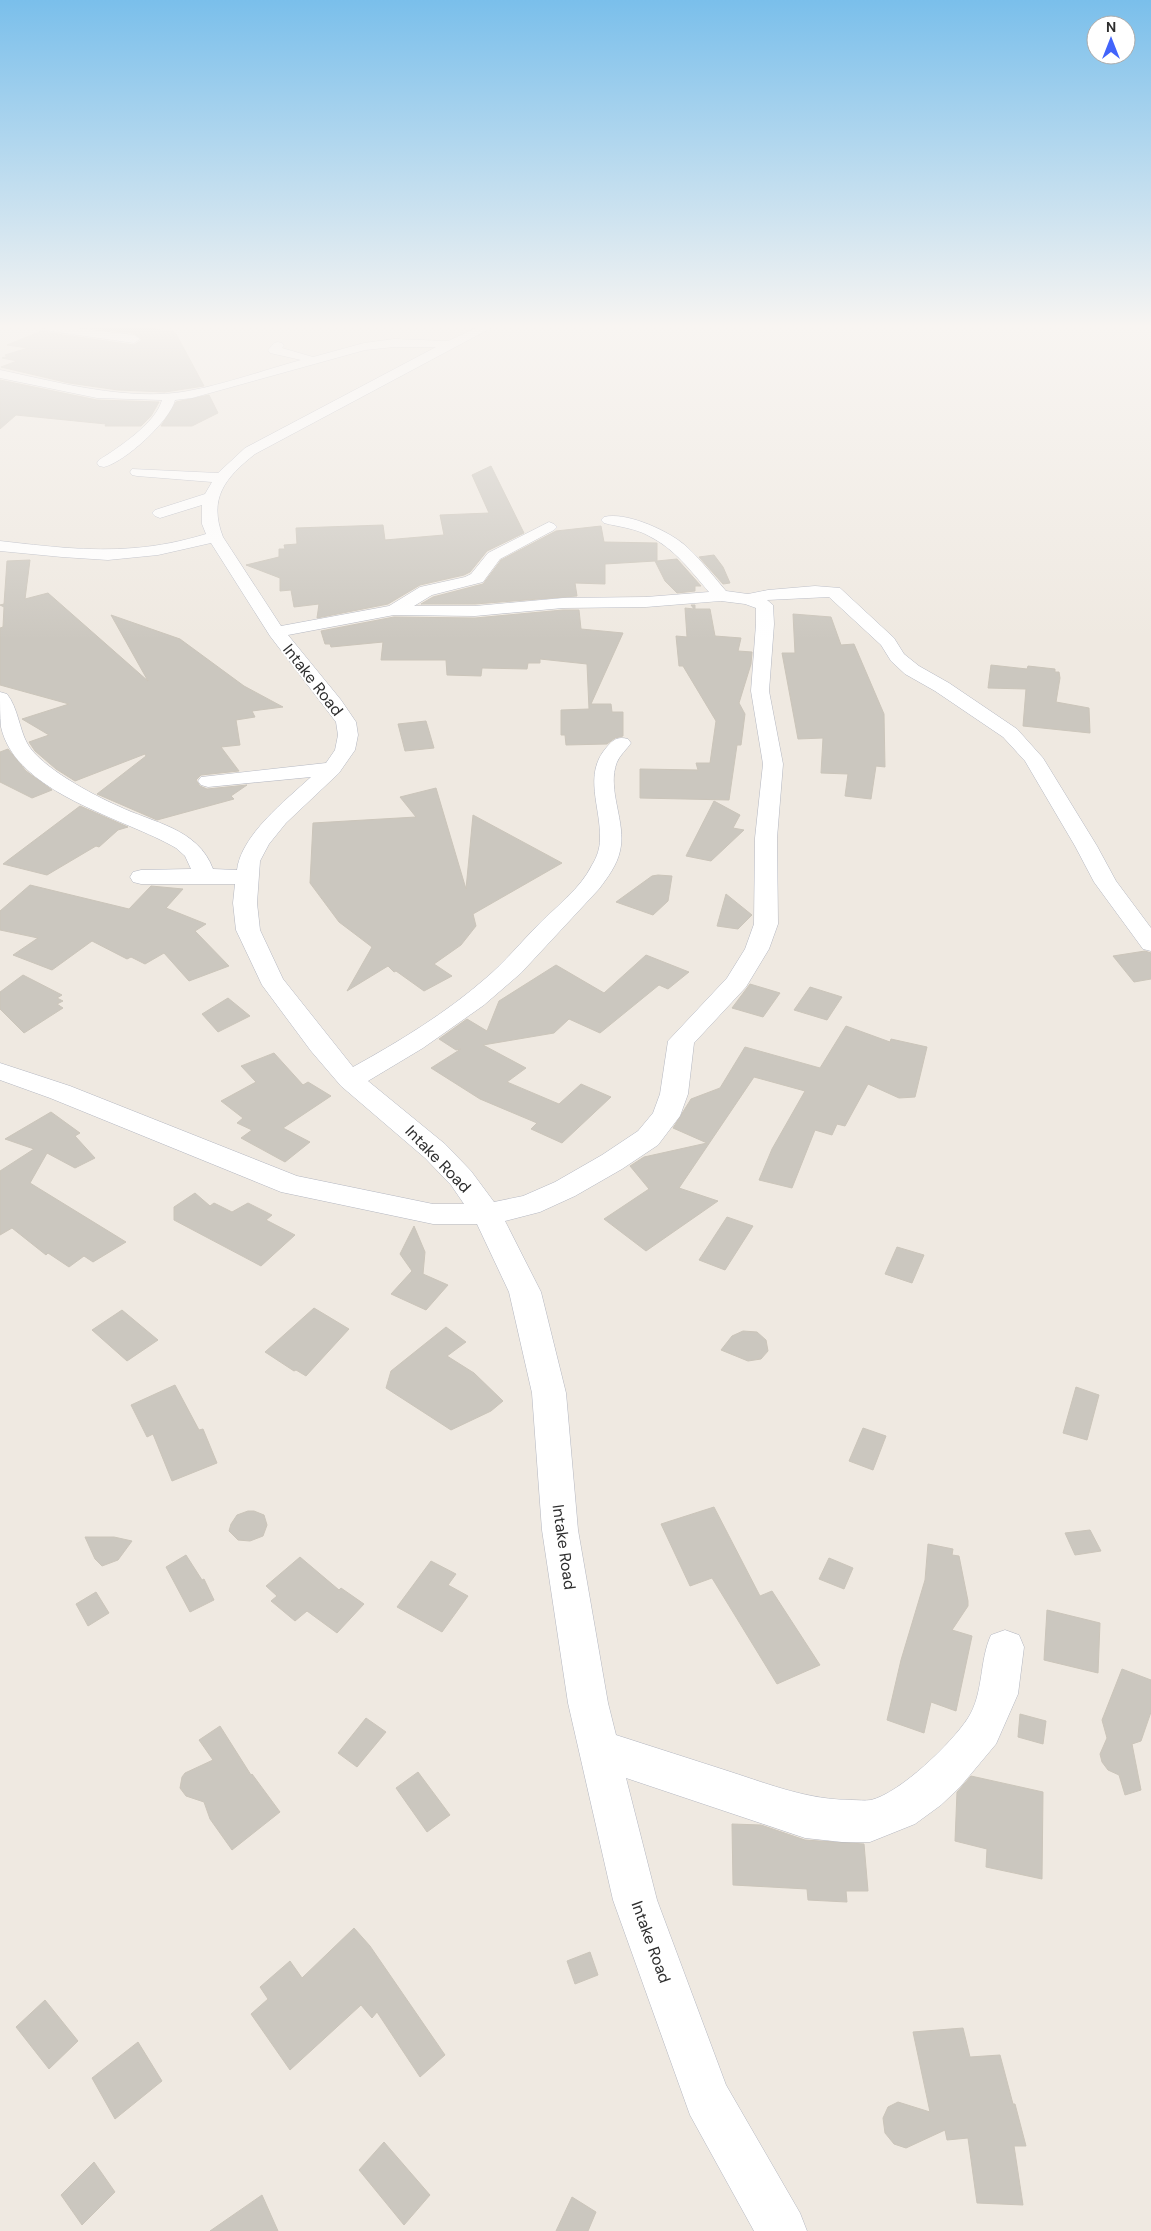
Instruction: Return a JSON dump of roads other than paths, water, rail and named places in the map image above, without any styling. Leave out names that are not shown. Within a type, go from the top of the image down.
[{"type":"street","points":[[104,463],[132,444],[145,432]]},
{"type":"street","points":[[160,513],[216,488],[227,470],[250,452],[287,432]]},
{"type":"street","points":[[137,472],[216,488]]},
{"type":"street","name":"Intake Road","points":[[216,488],[208,525],[214,537],[276,632],[334,704],[346,722],[348,735],[345,750],[332,769],[278,818],[249,862],[246,877],[245,903],[248,930],[270,980],[320,1045],[350,1080],[434,1151],[461,1178],[488,1214],[498,1239],[525,1292],[548,1394],[560,1530],[588,1703],[635,1900],[704,2089],[773,2226]]},
{"type":"street","points":[[609,520],[628,523],[654,532],[682,550],[721,596]]},
{"type":"street","points":[[394,610],[426,591],[477,578],[494,556],[549,527]]},
{"type":"street","points":[[0,546],[64,553],[121,555],[151,552],[214,537]]},
{"type":"street","points":[[748,599],[815,590],[834,592],[888,642],[897,657],[912,670],[942,687],[1010,733],[1034,758],[1105,882],[1151,944]]},
{"type":"street","points":[[0,1071],[60,1092],[291,1185],[433,1214],[488,1214],[530,1205],[565,1190],[612,1162],[648,1138],[666,1116],[674,1094],[681,1042],[736,982],[757,949],[766,924],[766,838],[773,764],[760,690],[764,609],[760,603],[748,599],[721,596],[646,602],[563,603],[475,611],[394,610],[276,632]]},
{"type":"street","points":[[0,698],[24,754],[66,786],[108,810],[163,833],[190,848],[198,858],[204,876]]},
{"type":"street","points":[[350,1080],[431,1032],[512,968],[581,896],[599,874],[610,850],[610,824],[605,786],[605,768],[607,761],[621,743]]},
{"type":"street","points":[[208,781],[332,769]]},
{"type":"street","points":[[142,877],[246,877]]},
{"type":"street","points":[[599,1749],[805,1817],[842,1821],[870,1821],[900,1809],[926,1791],[946,1773],[982,1731],[998,1694],[1005,1647]]}]
